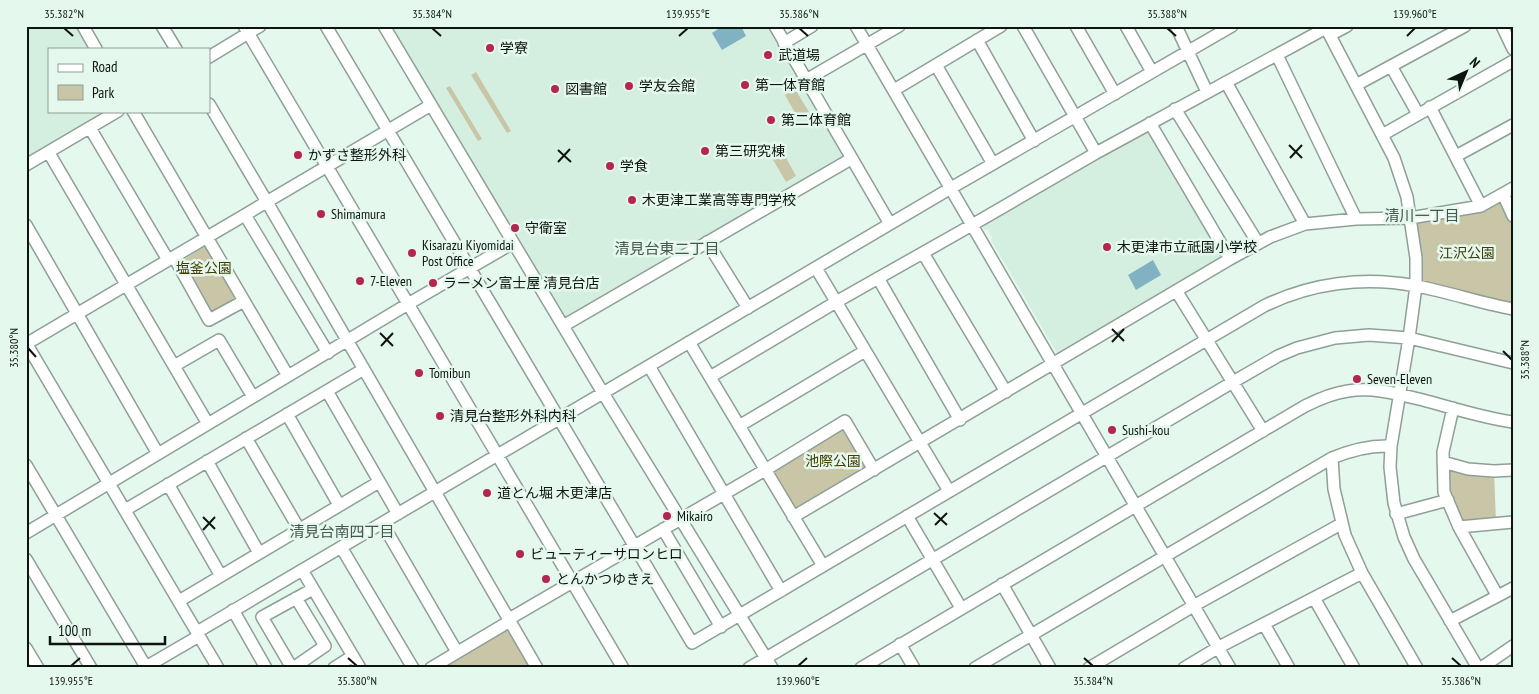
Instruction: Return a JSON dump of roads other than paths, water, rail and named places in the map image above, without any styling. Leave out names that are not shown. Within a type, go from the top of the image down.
[{"type":"street","points":[[83,26],[95,48]]},
{"type":"street","points":[[162,26],[175,48]]},
{"type":"street","points":[[210,56],[246,30],[260,26]]},
{"type":"street","points":[[326,26],[692,643],[1082,412],[1282,297],[1318,286],[1379,281],[1416,286],[1513,309]]},
{"type":"street","points":[[384,26],[603,393],[769,663]]},
{"type":"street","points":[[775,26],[890,224]]},
{"type":"street","points":[[784,43],[812,26]]},
{"type":"street","points":[[856,26],[1230,668]]},
{"type":"street","points":[[806,80],[899,26]]},
{"type":"street","points":[[894,90],[1001,26]]},
{"type":"street","points":[[1023,26],[1096,153]]},
{"type":"street","points":[[1076,26],[1115,94]]},
{"type":"street","points":[[1126,26],[1152,72]]},
{"type":"street","points":[[1176,26],[1207,92]]},
{"type":"street","points":[[710,377],[836,302],[1175,109],[1327,30],[1347,26]]},
{"type":"street","points":[[1356,85],[1465,26]]},
{"type":"street","points":[[1502,26],[1513,49]]},
{"type":"street","points":[[26,464],[145,667],[233,610],[1226,28]]},
{"type":"street","points":[[246,30],[623,668]]},
{"type":"street","points":[[1327,30],[1394,158],[1407,197],[1416,258],[1416,286],[1391,446],[1391,486],[1396,514],[1414,559],[1480,668],[1513,646]]},
{"type":"street","points":[[977,40],[1034,141]]},
{"type":"street","points":[[1277,55],[1356,218]]},
{"type":"street","points":[[1382,135],[1513,62]]},
{"type":"street","points":[[936,65],[992,164]]},
{"type":"street","points":[[1391,66],[1418,114]]},
{"type":"street","points":[[1226,82],[1305,224]]},
{"type":"street","points":[[218,668],[26,343],[431,105]]},
{"type":"street","points":[[210,106],[537,668]]},
{"type":"street","points":[[1430,108],[1482,206]]},
{"type":"street","points":[[1175,109],[1258,243]]},
{"type":"street","points":[[26,165],[116,112]]},
{"type":"street","points":[[134,112],[288,376]]},
{"type":"street","points":[[1150,123],[1230,259]]},
{"type":"street","points":[[1456,156],[1513,125]]},
{"type":"street","points":[[90,128],[209,320],[244,301]]},
{"type":"street","points":[[48,152],[208,424]]},
{"type":"street","points":[[563,326],[851,159]]},
{"type":"street","points":[[793,517],[1230,259],[1284,231],[1305,224],[1356,218],[1410,218],[1482,206],[1508,191],[1513,216]]},
{"type":"street","points":[[245,215],[328,352]]},
{"type":"street","points":[[26,225],[158,454]]},
{"type":"street","points":[[707,242],[748,308]]},
{"type":"street","points":[[26,533],[408,304],[514,243]]},
{"type":"street","points":[[923,252],[1006,392]]},
{"type":"street","points":[[816,268],[949,491]]},
{"type":"street","points":[[878,278],[960,420]]},
{"type":"street","points":[[1177,292],[1263,431]]},
{"type":"street","points":[[749,668],[769,663],[932,559],[1233,382],[1278,356],[1297,348],[1335,338],[1369,335],[1409,338],[1513,364]]},
{"type":"street","points":[[174,366],[219,340],[253,397]]},
{"type":"street","points":[[689,342],[823,566]]},
{"type":"street","points":[[739,426],[865,351]]},
{"type":"street","points":[[649,366],[782,591]]},
{"type":"street","points":[[125,510],[364,369]]},
{"type":"street","points":[[861,668],[1305,406],[1333,394],[1362,389],[1376,389],[1513,422]]},
{"type":"street","points":[[327,391],[398,514]]},
{"type":"street","points":[[1453,408],[1443,452],[1444,492],[1459,527],[1497,596]]},
{"type":"street","points":[[287,414],[339,506]]},
{"type":"street","points":[[431,668],[572,582],[765,470],[844,421],[874,470]]},
{"type":"street","points":[[246,438],[300,529]]},
{"type":"street","points":[[975,668],[1332,458],[1365,448],[1391,446]]},
{"type":"street","points":[[1332,458],[1334,489],[1345,535],[1362,573],[1417,668]]},
{"type":"street","points":[[207,461],[259,553]]},
{"type":"street","points":[[1443,462],[1468,469],[1513,470]]},
{"type":"street","points":[[179,601],[379,482]]},
{"type":"street","points":[[168,484],[221,576]]},
{"type":"street","points":[[1396,514],[1448,500]]},
{"type":"street","points":[[907,516],[961,608]]},
{"type":"street","points":[[1459,527],[1513,522]]},
{"type":"street","points":[[382,523],[457,652]]},
{"type":"street","points":[[1089,668],[1195,605],[1341,524]]},
{"type":"street","points":[[663,529],[721,627]]},
{"type":"street","points":[[340,547],[413,668]]},
{"type":"street","points":[[26,559],[91,668]]},
{"type":"street","points":[[302,570],[360,668]]},
{"type":"street","points":[[1184,668],[1219,647],[1362,573]]},
{"type":"street","points":[[1002,584],[1050,668]]},
{"type":"street","points":[[1450,621],[1513,588]]},
{"type":"street","points":[[296,598],[325,646],[292,668],[262,617],[296,598],[313,589]]},
{"type":"street","points":[[1314,598],[1354,668]]},
{"type":"street","points":[[233,610],[266,668]]},
{"type":"street","points":[[1264,624],[1290,668]]},
{"type":"street","points":[[900,644],[914,668]]},
{"type":"street","points":[[26,648],[38,668]]},
{"type":"street","points":[[334,668],[353,656]]},
{"type":"water","points":[[723,26],[741,26],[746,36],[722,50],[712,33]]},
{"type":"water","points":[[1153,260],[1161,275],[1136,290],[1128,275]]},
{"type":"place","name":"学寮","points":[[490,48]]},
{"type":"place","name":"武道場","points":[[768,55]]},
{"type":"place","name":"第一体育館","points":[[745,85]]},
{"type":"place","name":"学友会館","points":[[629,86]]},
{"type":"place","name":"図書館","points":[[555,89]]},
{"type":"place","name":"第二体育館","points":[[771,120]]},
{"type":"place","name":"第三研究棟","points":[[705,151]]},
{"type":"place","name":"かずさ整形外科","points":[[298,155]]},
{"type":"place","name":"学食","points":[[610,166]]},
{"type":"place","name":"木更津工業高等専門学校","points":[[632,200]]},
{"type":"place","name":"Shimamura","points":[[321,214]]},
{"type":"place","name":"守衛室","points":[[515,228]]},
{"type":"place","name":"木更津市立祇園小学校","points":[[1107,247]]},
{"type":"place","name":"Kisarazu Kiyomidai Post Office","points":[[412,253]]},
{"type":"place","name":"7-Eleven","points":[[360,281]]},
{"type":"place","name":"ラーメン富士屋 清見台店","points":[[433,283]]},
{"type":"place","name":"Tomibun","points":[[419,373]]},
{"type":"place","name":"Seven-Eleven","points":[[1357,379]]},
{"type":"place","name":"清見台整形外科内科","points":[[440,416]]},
{"type":"place","name":"Sushi-kou","points":[[1112,430]]},
{"type":"place","name":"道とん堀 木更津店","points":[[487,493]]},
{"type":"place","name":"Mikairo","points":[[667,516]]},
{"type":"place","name":"ビューティーサロンヒロ","points":[[520,554]]},
{"type":"place","name":"とんかつゆきえ","points":[[546,579]]},
{"type":"district","name":"清川一丁目","points":[[1422,216]]},
{"type":"district","name":"清見台東二丁目","points":[[667,249]]},
{"type":"district","name":"清見台南四丁目","points":[[342,532]]},
{"type":"park label","name":"江沢公園","points":[[1467,253]]},
{"type":"park label","name":"塩釜公園","points":[[204,268]]},
{"type":"park label","name":"池際公園","points":[[833,461]]}]
